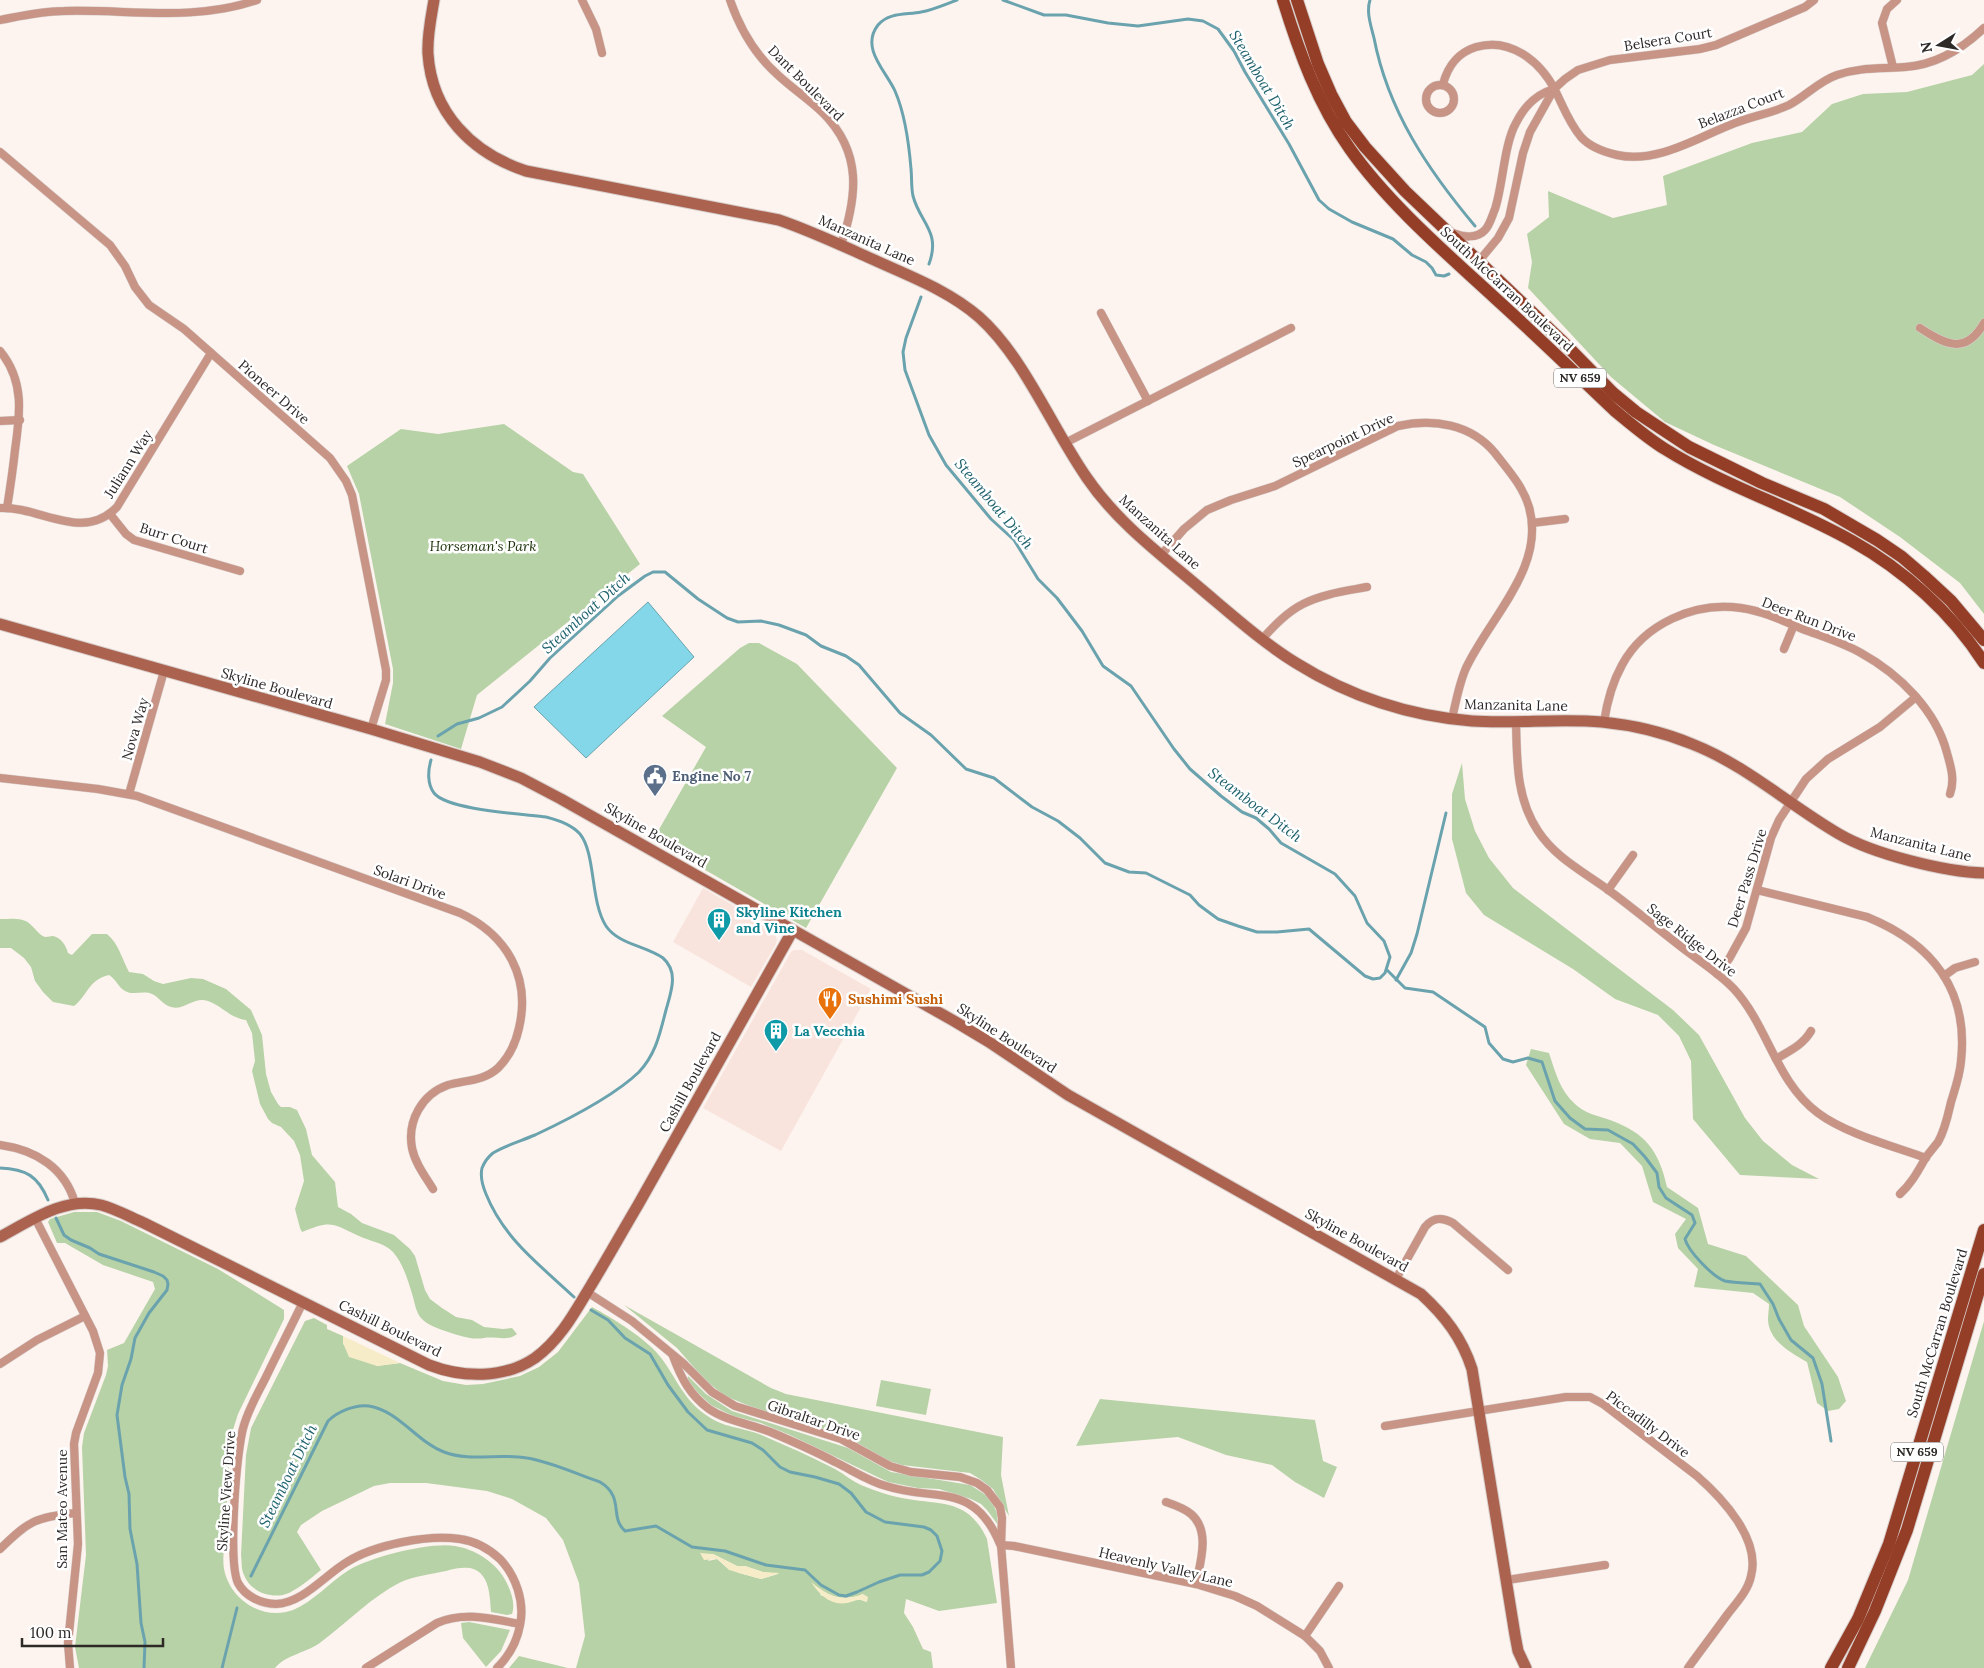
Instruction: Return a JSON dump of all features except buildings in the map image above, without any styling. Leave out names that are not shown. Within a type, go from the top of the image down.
[{"type":"main road","name":"South McCarran Boulevard","points":[[1283,0],[1306,66],[1321,100],[1342,136],[1371,176],[1438,245],[1614,410],[1638,430],[1665,449],[1690,463],[1836,532],[1880,558],[1932,601],[1956,626],[1984,663]]},
{"type":"main road","name":"South McCarran Boulevard","points":[[1297,0],[1318,64],[1346,122],[1385,170],[1613,393],[1636,412],[1689,448],[1762,483],[1824,509],[1877,540],[1902,557],[1951,601],[1984,640]]},
{"type":"main road","points":[[1438,245],[1455,254],[1479,261]]},
{"type":"main road","name":"South McCarran Boulevard","points":[[1831,1668],[1858,1619],[1888,1544],[1984,1230]]},
{"type":"main road","name":"South McCarran Boulevard","points":[[1848,1668],[1875,1612],[1907,1530],[1984,1274]]},
{"type":"street","points":[[0,20],[62,11],[201,12],[234,7],[258,0]]},
{"type":"street","name":"Manzanita Lane","points":[[434,0],[428,36],[428,53],[433,82],[446,112],[455,125],[464,136],[484,152],[504,163],[526,171],[779,220],[841,245],[945,293],[980,318],[1008,350],[1086,476],[1128,526],[1262,640],[1317,675],[1357,694],[1404,710],[1452,719],[1516,722],[1604,722],[1651,730],[1705,749],[1737,766],[1839,834],[1866,847],[1954,870],[1984,873]]},
{"type":"street","points":[[582,0],[596,29],[602,53]]},
{"type":"street","name":"Dant Boulevard","points":[[730,0],[742,29],[764,61],[824,114],[843,142],[849,157],[854,189],[853,206],[841,245]]},
{"type":"street","name":"Belsera Court","points":[[1446,230],[1459,236],[1475,236],[1485,231],[1499,196],[1515,125],[1533,100],[1554,88],[1578,70],[1610,60],[1700,49],[1716,45],[1805,7],[1814,0]]},
{"type":"street","points":[[1893,67],[1882,23],[1887,9],[1898,0]]},
{"type":"street","name":"Belazza Court","points":[[1443,84],[1449,67],[1455,59],[1466,51],[1489,44],[1511,47],[1520,51],[1543,72],[1554,88],[1574,127],[1588,144],[1598,150],[1636,157],[1665,152],[1737,122],[1790,104],[1819,84],[1836,76],[1856,70],[1916,66],[1944,57],[1968,43],[1984,28]]},
{"type":"street","name":"Belsera Court","points":[[1479,261],[1506,225],[1512,208],[1523,153],[1530,132],[1554,88]]},
{"type":"street","name":"Pioneer Drive","points":[[0,152],[110,245],[125,266],[141,297],[149,305],[184,329],[330,458],[346,481],[352,495],[386,670],[386,680],[371,730]]},
{"type":"street","points":[[1101,313],[1148,401]]},
{"type":"street","points":[[1920,328],[1945,343],[1955,345],[1977,335],[1984,323]]},
{"type":"street","points":[[1065,443],[1291,328]]},
{"type":"street","points":[[0,352],[11,367],[20,396],[20,420],[4,508]]},
{"type":"street","name":"Juliann Way","points":[[4,508],[32,512],[75,524],[96,522],[110,514],[117,507],[211,353]]},
{"type":"street","points":[[0,421],[20,420]]},
{"type":"street","name":"Spearpoint Drive","points":[[1162,555],[1184,529],[1207,510],[1275,486],[1387,431],[1413,423],[1442,423],[1457,427],[1481,440],[1492,450],[1517,481],[1527,500],[1532,522],[1532,541],[1524,571],[1468,666],[1458,690],[1452,719]]},
{"type":"street","name":"Burr Court","points":[[110,514],[126,534],[134,540],[240,571]]},
{"type":"street","points":[[1532,522],[1565,519]]},
{"type":"street","points":[[1262,640],[1287,615],[1306,602],[1367,587]]},
{"type":"street","name":"Deer Run Drive","points":[[1604,722],[1614,681],[1626,657],[1648,635],[1666,622],[1700,609],[1729,607],[1759,612],[1852,648],[1890,672],[1916,697],[1929,713],[1942,736],[1953,777],[1950,794]]},
{"type":"street","name":"Skyline Boulevard","points":[[0,624],[480,762],[528,781],[969,1029],[1068,1095],[1421,1294],[1438,1309],[1459,1338],[1472,1369],[1515,1635],[1518,1651],[1526,1668]]},
{"type":"street","points":[[1784,649],[1794,625]]},
{"type":"street","name":"Nova Way","points":[[129,794],[164,671]]},
{"type":"street","name":"Deer Pass Drive","points":[[1717,974],[1729,960],[1746,928],[1771,838],[1790,802],[1806,778],[1817,768],[1880,727],[1916,697]]},
{"type":"street","name":"Sage Ridge Drive","points":[[1516,722],[1519,783],[1529,816],[1544,839],[1561,858],[1608,890],[1735,990],[1800,1096],[1826,1119],[1926,1158]]},
{"type":"street","name":"Solari Drive","points":[[0,778],[129,794],[460,914],[487,928],[500,941],[510,956],[521,987],[523,1001],[518,1032],[507,1057],[492,1073],[474,1080],[438,1089],[422,1103],[412,1126],[412,1149],[416,1161],[433,1189]]},
{"type":"street","points":[[1608,890],[1633,855]]},
{"type":"street","points":[[1757,890],[1868,917],[1885,924],[1919,946],[1944,976],[1951,990],[1960,1018],[1961,1061],[1958,1080],[1944,1129],[1938,1142],[1911,1184],[1900,1194]]},
{"type":"street","name":"Cashill Boulevard","points":[[0,1237],[57,1208],[76,1204],[100,1205],[118,1211],[434,1367],[460,1373],[485,1374],[523,1364],[544,1350],[563,1330],[587,1292],[793,930]]},
{"type":"street","points":[[1944,976],[1960,966],[1975,962]]},
{"type":"street","points":[[1776,1059],[1800,1045],[1812,1031]]},
{"type":"street","points":[[0,1145],[25,1150],[46,1161],[64,1178],[76,1204]]},
{"type":"street","name":"San Mateo Avenue","points":[[35,1218],[98,1342],[100,1362],[98,1373],[76,1433],[74,1455],[77,1553],[68,1643],[70,1668]]},
{"type":"street","points":[[1396,1279],[1424,1227],[1437,1218],[1453,1223],[1508,1270]]},
{"type":"street","name":"Gibraltar Drive","points":[[587,1292],[632,1321],[673,1356],[683,1362],[712,1392],[734,1406],[841,1439],[900,1470],[960,1477],[977,1483],[987,1490],[1000,1507],[1002,1518],[1001,1545],[1011,1668]]},
{"type":"street","name":"Skyline View Drive","points":[[303,1302],[250,1410],[240,1436],[233,1557],[235,1575],[241,1587],[262,1602],[269,1604],[286,1602],[300,1596],[348,1561],[364,1554],[398,1544],[432,1538],[462,1539],[490,1551],[505,1565],[516,1584],[519,1595],[520,1624],[509,1653],[497,1668]]},
{"type":"street","points":[[0,1364],[37,1340],[85,1316]]},
{"type":"street","name":"Gibraltar Drive","points":[[673,1356],[688,1389],[711,1410],[727,1418],[760,1427],[790,1440],[878,1484],[896,1489],[941,1494],[956,1498],[972,1506],[984,1518],[994,1530],[1001,1545]]},
{"type":"street","name":"Piccadilly Drive","points":[[1385,1426],[1575,1396],[1596,1400],[1711,1488],[1740,1525],[1749,1543],[1753,1560],[1751,1577],[1744,1592],[1688,1668]]},
{"type":"street","points":[[1166,1502],[1191,1514],[1199,1525],[1203,1548],[1196,1584]]},
{"type":"street","points":[[0,1549],[23,1527],[32,1522],[53,1516],[76,1513]]},
{"type":"street","name":"Heavenly Valley Lane","points":[[1001,1545],[1014,1546],[1196,1584],[1248,1601],[1305,1636],[1320,1651],[1329,1668]]},
{"type":"street","points":[[1507,1580],[1604,1565]]},
{"type":"street","points":[[1305,1636],[1339,1586]]},
{"type":"street","points":[[366,1668],[437,1623],[447,1619],[475,1616],[520,1624]]},
{"type":"shaded area","points":[[703,888],[771,927],[774,931],[777,940],[776,944],[751,987],[673,942]]},
{"type":"shaded area","points":[[802,950],[871,989],[781,1151],[703,1108],[791,952]]},
{"type":"green space","points":[[1984,64],[1984,614],[1960,583],[1900,537],[1840,497],[1714,445],[1665,422],[1611,377],[1528,288],[1532,262],[1527,234],[1549,217],[1548,191],[1613,218],[1667,205],[1663,176],[1752,143],[1802,132],[1832,104],[1863,94],[1907,92],[1972,75]]},
{"type":"green space","name":"Horseman's Park","points":[[504,424],[573,472],[583,474],[640,564],[477,695],[461,749],[385,724],[393,683],[393,669],[359,494],[347,466],[401,429],[438,434]]},
{"type":"green space","points":[[749,643],[759,643],[797,664],[897,768],[806,928],[653,840],[706,747],[662,716],[740,648]]},
{"type":"green space","points":[[1462,763],[1465,799],[1475,831],[1489,858],[1513,888],[1673,1010],[1699,1035],[1745,1118],[1763,1141],[1792,1165],[1819,1179],[1740,1175],[1693,1119],[1691,1061],[1679,1036],[1658,1015],[1615,999],[1573,969],[1484,915],[1466,893],[1452,839],[1452,794]]},
{"type":"green space","points":[[0,919],[24,920],[43,936],[53,936],[61,940],[68,953],[72,955],[92,934],[107,934],[117,947],[129,972],[143,974],[163,984],[191,978],[203,979],[226,989],[251,1010],[262,1035],[266,1074],[271,1092],[281,1107],[290,1107],[297,1110],[306,1129],[312,1155],[335,1182],[338,1207],[362,1223],[394,1235],[410,1249],[415,1256],[425,1290],[430,1299],[442,1308],[456,1317],[472,1320],[484,1327],[512,1328],[517,1334],[509,1338],[475,1338],[462,1336],[433,1326],[419,1316],[403,1268],[390,1249],[337,1226],[319,1226],[302,1232],[295,1209],[304,1181],[300,1155],[294,1141],[281,1127],[268,1119],[260,1104],[252,1071],[255,1061],[252,1033],[246,1020],[235,1017],[213,1003],[203,1000],[176,1008],[171,1007],[152,994],[125,991],[109,975],[102,977],[92,984],[74,1006],[53,1002],[35,981],[31,967],[24,958],[11,948],[0,948]]},
{"type":"green space","points":[[1531,1049],[1549,1053],[1565,1093],[1579,1107],[1591,1114],[1622,1125],[1642,1137],[1655,1153],[1660,1163],[1667,1187],[1698,1208],[1708,1244],[1746,1256],[1798,1305],[1804,1326],[1838,1377],[1846,1401],[1839,1409],[1828,1411],[1817,1403],[1807,1362],[1782,1346],[1772,1334],[1768,1320],[1769,1304],[1753,1293],[1694,1287],[1698,1269],[1678,1248],[1675,1234],[1686,1219],[1653,1202],[1642,1166],[1620,1143],[1590,1139],[1564,1124],[1526,1065]]},
{"type":"green space","points":[[74,1212],[97,1212],[121,1221],[218,1269],[284,1310],[284,1319],[238,1414],[232,1433],[223,1564],[227,1580],[241,1598],[260,1610],[270,1613],[282,1613],[293,1610],[308,1602],[342,1575],[359,1565],[416,1548],[444,1545],[469,1550],[495,1566],[504,1578],[510,1591],[513,1600],[512,1614],[491,1612],[489,1592],[485,1579],[474,1569],[460,1568],[401,1582],[370,1602],[321,1642],[285,1660],[275,1668],[79,1668],[75,1647],[86,1555],[82,1447],[84,1433],[106,1375],[108,1366],[107,1350],[124,1343],[155,1289],[153,1282],[103,1265],[65,1243],[57,1243],[48,1222],[50,1219]]},
{"type":"green space","points":[[624,1305],[771,1388],[786,1394],[1003,1437],[1001,1475],[1009,1516],[993,1489],[970,1473],[902,1465],[889,1461],[847,1437],[762,1411],[725,1396],[705,1380],[677,1348]]},
{"type":"green space","points":[[592,1307],[620,1323],[648,1344],[662,1359],[692,1403],[713,1419],[778,1442],[826,1464],[872,1489],[902,1498],[944,1504],[964,1511],[980,1526],[987,1539],[997,1603],[939,1611],[906,1599],[904,1613],[923,1649],[931,1652],[933,1668],[576,1668],[585,1636],[579,1583],[563,1540],[546,1518],[512,1499],[487,1491],[426,1483],[390,1483],[374,1486],[322,1511],[301,1525],[297,1532],[321,1570],[293,1591],[283,1595],[269,1595],[257,1590],[247,1581],[242,1570],[241,1555],[246,1455],[251,1428],[305,1321],[314,1318],[327,1325],[327,1329],[343,1336],[343,1344],[377,1366],[400,1363],[443,1381],[466,1385],[483,1384],[520,1376],[539,1367],[558,1352]],"holes":[[[713,1554],[737,1566],[745,1566],[763,1572],[778,1574],[761,1579],[739,1573],[726,1567],[717,1559],[708,1561]],[[823,1591],[843,1598],[863,1594],[866,1602],[859,1599],[846,1603],[820,1595]]]},
{"type":"green space","points":[[1984,1321],[1984,1668],[1865,1668],[1908,1580]]},
{"type":"green space","points":[[688,1376],[706,1394],[732,1411],[848,1448],[891,1472],[970,1485],[986,1495],[993,1504],[997,1513],[998,1525],[981,1504],[971,1499],[939,1489],[918,1488],[888,1482],[790,1435],[761,1423],[733,1416],[711,1405],[687,1380]]},
{"type":"green space","points":[[881,1380],[931,1389],[926,1415],[876,1406]]},
{"type":"green space","points":[[1100,1399],[1315,1420],[1323,1461],[1337,1467],[1324,1498],[1295,1482],[1272,1465],[1226,1455],[1178,1437],[1076,1446]]},
{"type":"green space","points":[[469,1622],[510,1630],[501,1651],[486,1667],[463,1638],[461,1623]]},
{"type":"green space","points":[[519,1656],[568,1668],[509,1668]]},
{"type":"sand","points":[[343,1336],[400,1363],[377,1366],[349,1357],[343,1343]]},
{"type":"sand","points":[[700,1553],[713,1554],[737,1566],[745,1566],[763,1572],[780,1573],[761,1579],[729,1570],[718,1559],[704,1560]]},
{"type":"sand","points":[[811,1582],[835,1597],[848,1598],[863,1594],[868,1597],[867,1602],[859,1600],[835,1603],[821,1595]]},
{"type":"water","points":[[648,602],[694,657],[586,758],[534,707]]},
{"type":"waterway","name":"Steamboat Ditch","points":[[929,264],[933,243],[913,196],[909,150],[901,109],[895,91],[876,59],[872,42],[873,34],[878,25],[887,18],[926,11],[957,0]]},
{"type":"waterway","name":"Steamboat Ditch","points":[[1003,0],[1044,15],[1066,15],[1108,23],[1138,26],[1188,19],[1203,21],[1218,29],[1234,51],[1289,144],[1319,200],[1329,209],[1352,222],[1393,239],[1412,255],[1426,262],[1436,275],[1444,276],[1449,274]]},
{"type":"waterway","name":"Steamboat Ditch","points":[[1370,0],[1369,19],[1380,65],[1400,115],[1426,161],[1475,226]]},
{"type":"waterway","name":"Steamboat Ditch","points":[[438,736],[457,724],[479,718],[502,707],[530,681],[550,658],[618,596],[645,576],[653,572],[665,572],[698,599],[727,618],[738,622],[761,621],[779,625],[806,635],[821,646],[846,656],[859,665],[900,713],[931,735],[966,769],[994,778],[1032,807],[1058,821],[1080,838],[1105,863],[1129,872],[1146,873],[1190,895],[1199,905],[1218,919],[1238,926],[1257,932],[1309,929],[1365,976],[1373,979],[1380,978],[1385,973],[1390,957],[1384,941],[1367,923],[1355,896],[1335,874],[1281,843],[1256,818],[1242,812],[1190,769],[1131,686],[1103,666],[1082,631],[1057,598],[1038,579],[1014,540],[991,519],[946,465],[929,435],[905,370],[903,352],[906,338],[921,297]]},
{"type":"waterway","name":"Steamboat Ditch","points":[[431,760],[429,772],[430,785],[434,793],[442,799],[469,807],[546,817],[564,823],[577,831],[589,853],[597,904],[606,926],[611,932],[625,941],[663,958],[671,970],[671,989],[659,1035],[650,1058],[639,1072],[616,1090],[589,1107],[535,1135],[493,1153],[486,1160],[481,1171],[485,1191],[503,1225],[524,1250],[574,1297]]},
{"type":"waterway","points":[[1396,980],[1411,953],[1417,934],[1446,813]]},
{"type":"waterway","points":[[1387,970],[1405,988],[1433,992],[1485,1027],[1489,1043],[1503,1059],[1513,1062],[1528,1058],[1542,1062],[1555,1101],[1570,1118],[1585,1129],[1608,1130],[1633,1144],[1657,1173],[1659,1187],[1666,1198],[1692,1215],[1695,1223],[1685,1239],[1696,1257],[1720,1279],[1738,1283],[1760,1284],[1773,1304],[1791,1340],[1813,1358],[1822,1384],[1831,1441]]},
{"type":"waterway","name":"Steamboat Ditch","points":[[0,1168],[17,1170],[30,1175],[40,1185],[48,1200]]},
{"type":"waterway","name":"Steamboat Ditch","points":[[56,1218],[64,1235],[71,1240],[99,1254],[163,1276],[168,1284],[167,1290],[149,1313],[135,1338],[131,1359],[122,1385],[117,1415],[129,1494],[130,1529],[137,1564],[141,1623],[145,1642],[144,1668]]},
{"type":"waterway","name":"Steamboat Ditch","points":[[251,1576],[328,1421],[347,1409],[358,1406],[369,1406],[390,1414],[425,1441],[444,1452],[475,1457],[506,1456],[527,1458],[555,1465],[600,1482],[612,1494],[615,1500],[618,1520],[625,1531],[656,1526],[692,1547],[725,1551],[766,1565],[805,1570],[821,1585],[839,1595],[846,1596],[900,1575],[922,1575],[929,1572],[940,1561],[942,1551],[937,1536],[931,1530],[924,1527],[885,1522],[866,1512],[851,1493],[839,1484],[790,1472],[780,1467],[763,1450],[752,1443],[707,1430],[688,1412],[668,1385],[650,1354],[625,1338],[608,1320],[591,1310]]},
{"type":"waterway","name":"Steamboat Ditch","points":[[222,1668],[237,1608]]},
{"type":"place","name":"Engine No 7","points":[[655,797]]},
{"type":"place","name":"Skyline Kitchen and Vine","points":[[719,941]]},
{"type":"place","name":"Sushimi Sushi","points":[[830,1020]]},
{"type":"place","name":"La Vecchia","points":[[776,1052]]}]
